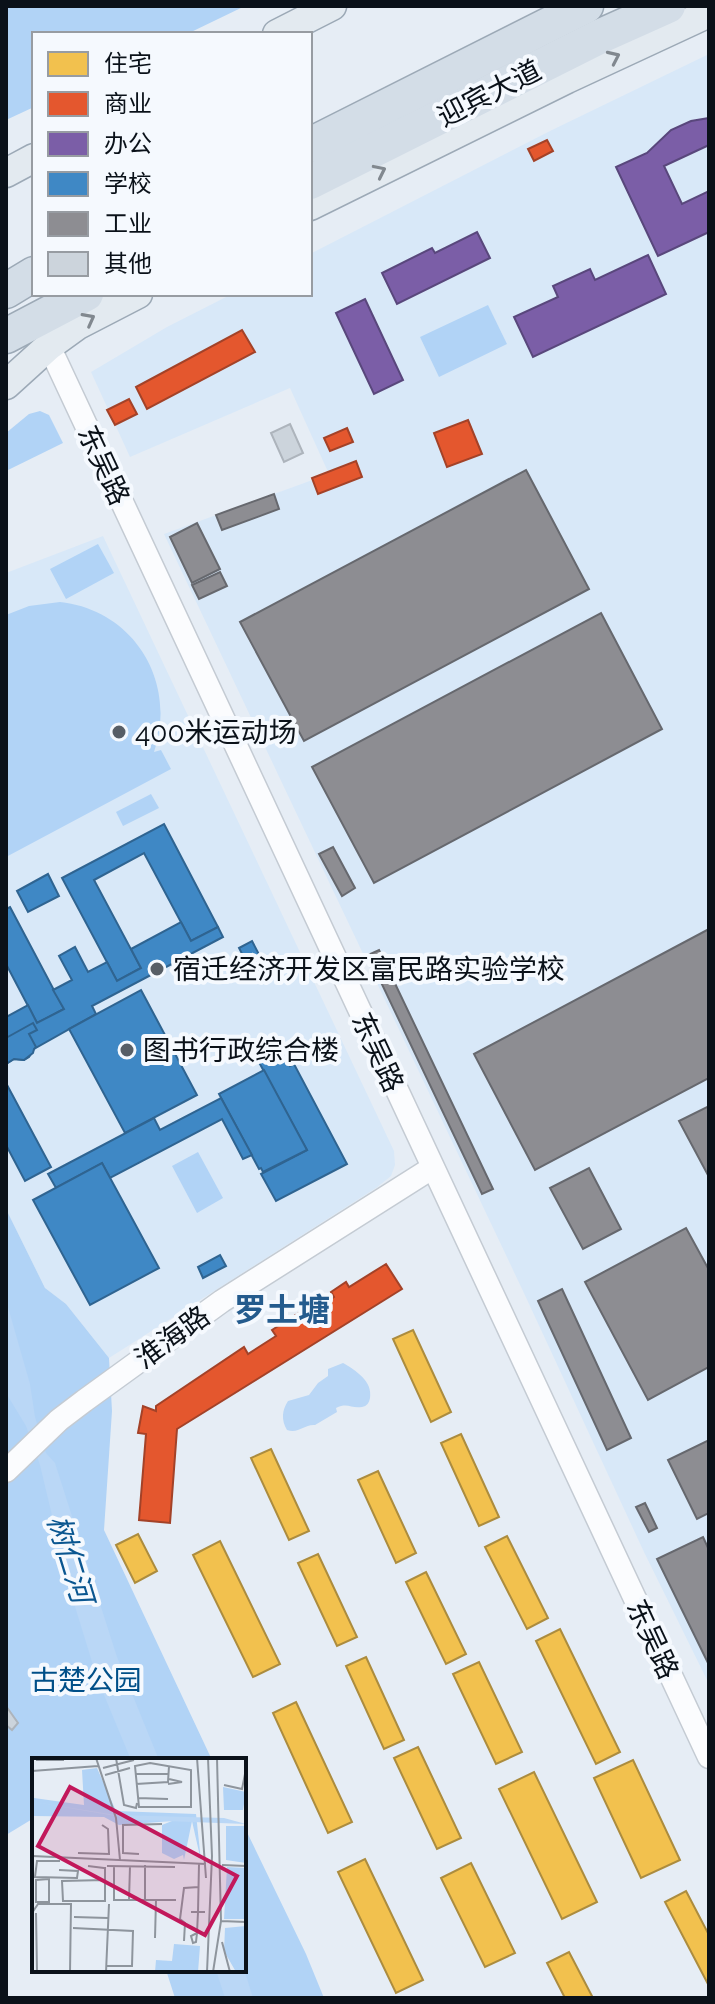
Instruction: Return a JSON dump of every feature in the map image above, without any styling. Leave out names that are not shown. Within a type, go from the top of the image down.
[{"type":"highway","points":[[312,122],[498,28],[533,6]]},
{"type":"highway","name":"迎宾大道","points":[[312,144],[586,6]]},
{"type":"highway","name":"迎宾大道","points":[[312,181],[601,36],[668,6]]},
{"type":"highway","points":[[6,293],[32,275]]},
{"type":"highway","points":[[6,293],[32,284]]},
{"type":"highway","points":[[6,336],[82,296]]},
{"type":"main road","points":[[281,32],[332,6]]},
{"type":"main road","points":[[312,205],[567,79],[709,13]]},
{"type":"main road","points":[[6,173],[32,159]]},
{"type":"main road","points":[[6,385],[49,346],[78,325],[134,296]]},
{"type":"street","name":"东吴路","points":[[49,346],[709,1757]]},
{"type":"street","name":"淮海路","points":[[11,1466],[59,1420],[242,1288],[432,1168]]},
{"type":"shaded area","points":[[709,54],[709,1684],[164,534],[329,474],[290,388],[130,457],[91,372],[167,327],[228,296],[312,296],[312,253],[550,131]]},
{"type":"shaded area","name":"宿迁经济开发区富民路实验学校","points":[[103,536],[394,1151],[395,1165],[391,1176],[376,1188],[109,1358],[66,1304],[45,1288],[6,1209],[6,573]]},
{"type":"green space","points":[[6,6],[245,6],[191,32],[32,32],[32,108],[6,120]]},
{"type":"green space","points":[[488,305],[507,344],[439,377],[420,337]]},
{"type":"green space","points":[[40,411],[49,415],[63,443],[6,471],[6,433],[29,414]]},
{"type":"green space","points":[[98,544],[114,573],[66,599],[50,569]]},
{"type":"green space","name":"400米运动场","points":[[60,602],[86,608],[109,619],[129,635],[144,654],[160,700],[160,726],[154,752],[161,750],[171,769],[6,857],[6,615],[29,606]]},
{"type":"green space","points":[[151,794],[159,808],[123,826],[116,812]]},
{"type":"green space","points":[[198,1152],[223,1198],[197,1213],[172,1166]]},
{"type":"green space","name":"古楚公园","points":[[6,1209],[45,1288],[66,1304],[109,1358],[112,1411],[104,1530],[211,1758],[32,1758],[32,1819],[6,1835],[6,1478],[17,1468],[6,1455]]},
{"type":"green space","points":[[246,1830],[324,1998],[175,1998],[167,1972],[246,1972]]},
{"type":"water","name":"树仁河","points":[[6,1300],[46,1453],[55,1463],[117,1657],[158,1758],[130,1758],[97,1678],[69,1587],[40,1465],[26,1426],[6,1393]]},
{"type":"water","points":[[343,1363],[366,1381],[370,1392],[368,1404],[364,1407],[340,1406],[336,1408],[337,1412],[315,1425],[287,1430],[283,1415],[288,1401],[309,1395],[328,1376],[328,1369]]},
{"type":"water","points":[[217,1972],[245,1972],[253,1998],[225,1998]]},
{"type":"building: 住宅","points":[[413,1330],[451,1412],[431,1422],[393,1339]]},
{"type":"building: 住宅","points":[[461,1434],[499,1517],[479,1526],[441,1443]]},
{"type":"building: 住宅","points":[[271,1449],[309,1531],[289,1540],[251,1458]]},
{"type":"building: 住宅","points":[[378,1471],[416,1553],[396,1563],[358,1480]]},
{"type":"building: 住宅","points":[[138,1534],[157,1571],[135,1583],[116,1545]]},
{"type":"building: 住宅","points":[[507,1536],[548,1618],[527,1629],[485,1547]]},
{"type":"building: 住宅","points":[[220,1541],[280,1664],[253,1677],[193,1555]]},
{"type":"building: 住宅","points":[[318,1554],[357,1637],[337,1646],[298,1563]]},
{"type":"building: 住宅","points":[[426,1572],[466,1654],[446,1664],[406,1582]]},
{"type":"building: 住宅","points":[[560,1629],[620,1752],[596,1764],[536,1641]]},
{"type":"building: 住宅","points":[[366,1657],[404,1740],[384,1749],[346,1666]]},
{"type":"building: 住宅","points":[[479,1662],[522,1752],[496,1764],[453,1674]]},
{"type":"building: 住宅","points":[[296,1702],[352,1822],[328,1833],[273,1713]]},
{"type":"building: 住宅","points":[[418,1747],[461,1838],[437,1849],[394,1758]]},
{"type":"building: 住宅","points":[[633,1760],[680,1860],[641,1878],[594,1778]]},
{"type":"building: 住宅","points":[[534,1772],[597,1902],[562,1919],[499,1789]]},
{"type":"building: 住宅","points":[[365,1859],[423,1980],[396,1993],[338,1872]]},
{"type":"building: 住宅","points":[[471,1863],[515,1953],[485,1967],[441,1878]]},
{"type":"building: 住宅","points":[[686,1891],[709,1935],[709,1986],[665,1902]]},
{"type":"building: 住宅","points":[[569,1952],[593,1998],[565,1998],[547,1963]]},
{"type":"building: 商业","points":[[547,140],[553,151],[534,161],[528,149]]},
{"type":"building: 商业","points":[[242,330],[255,352],[147,409],[136,387]]},
{"type":"building: 商业","points":[[129,399],[137,414],[115,425],[107,410]]},
{"type":"building: 商业","points":[[468,420],[482,454],[447,467],[434,433]]},
{"type":"building: 商业","points":[[347,428],[353,442],[330,451],[324,438]]},
{"type":"building: 商业","points":[[356,461],[362,477],[318,494],[312,478]]},
{"type":"building: 商业","points":[[386,1264],[402,1289],[177,1429],[170,1523],[139,1520],[146,1434],[138,1433],[143,1406],[156,1411],[156,1406],[244,1347],[248,1354],[276,1336],[272,1330],[318,1301],[321,1306],[334,1297],[331,1292],[346,1282],[349,1287]]},
{"type":"building: 办公","points":[[709,118],[709,145],[664,166],[682,204],[709,191],[709,232],[658,256],[616,167],[647,153],[671,130],[691,121]]},
{"type":"building: 办公","points":[[477,232],[490,258],[397,304],[382,273],[432,248],[435,253]]},
{"type":"building: 办公","points":[[648,255],[666,294],[533,357],[514,317],[558,297],[553,286],[590,269],[595,280]]},
{"type":"building: 办公","points":[[365,299],[403,380],[374,394],[336,313]]},
{"type":"building: 学校","points":[[164,824],[218,927],[191,941],[144,853],[94,880],[141,968],[117,981],[62,878]]},
{"type":"building: 学校","points":[[48,874],[59,896],[28,912],[17,891]]},
{"type":"building: 学校","points":[[10,907],[64,1009],[37,1023],[6,964],[6,909]]},
{"type":"building: 学校","points":[[181,922],[191,941],[218,927],[223,937],[92,1006],[96,1014],[34,1049],[24,1060],[14,1059],[6,1064],[6,1017],[28,1005],[37,1023],[64,1009],[53,990],[72,980],[59,956],[75,947],[88,972],[107,962],[117,981],[141,968],[131,949]]},
{"type":"building: 学校","points":[[252,941],[265,966],[252,973],[239,948]]},
{"type":"building: 学校","name":"图书行政综合楼","points":[[141,990],[197,1095],[125,1133],[69,1029]]},
{"type":"building: 学校","points":[[33,1023],[37,1030],[29,1034],[36,1047],[33,1053],[24,1060],[14,1059],[6,1064],[6,1038]]},
{"type":"building: 学校","points":[[277,1041],[282,1050],[271,1056],[275,1063],[286,1058],[290,1066],[294,1064],[347,1164],[276,1201],[261,1174],[307,1150],[255,1055]]},
{"type":"building: 学校","points":[[264,1070],[307,1150],[263,1172],[219,1094]]},
{"type":"building: 学校","points":[[6,1083],[51,1167],[25,1181],[6,1145]]},
{"type":"building: 学校","points":[[221,1098],[252,1155],[243,1159],[222,1119],[110,1178],[102,1163],[56,1188],[48,1174],[154,1118],[160,1130]]},
{"type":"building: 学校","points":[[102,1163],[159,1268],[90,1305],[33,1200]]},
{"type":"building: 学校","points":[[220,1255],[226,1266],[203,1278],[198,1267]]},
{"type":"building: 工业","points":[[526,470],[589,589],[304,741],[240,622]]},
{"type":"building: 工业","points":[[274,494],[279,509],[222,530],[216,515]]},
{"type":"building: 工业","points":[[197,523],[220,569],[192,583],[170,537]]},
{"type":"building: 工业","points":[[220,572],[227,586],[199,599],[192,585]]},
{"type":"building: 工业","points":[[601,613],[662,729],[374,883],[312,767]]},
{"type":"building: 工业","points":[[333,847],[355,888],[342,896],[319,854]]},
{"type":"building: 工业","points":[[709,929],[709,1078],[535,1170],[474,1054]]},
{"type":"building: 工业","points":[[379,950],[493,1189],[482,1194],[368,955]]},
{"type":"building: 工业","points":[[709,1106],[709,1177],[679,1121]]},
{"type":"building: 工业","points":[[589,1168],[621,1229],[583,1249],[550,1188]]},
{"type":"building: 工业","points":[[686,1228],[709,1270],[709,1367],[648,1400],[585,1282]]},
{"type":"building: 工业","points":[[562,1289],[631,1438],[607,1450],[538,1301]]},
{"type":"building: 工业","points":[[709,1440],[709,1513],[697,1519],[668,1460]]},
{"type":"building: 工业","points":[[645,1503],[657,1528],[649,1532],[636,1507]]},
{"type":"building: 工业","points":[[703,1537],[709,1550],[709,1665],[657,1559]]},
{"type":"building: 其他","points":[[290,424],[303,453],[284,462],[271,433]]},
{"type":"building: 其他","points":[[6,1706],[18,1723],[12,1730],[6,1725]]},
{"type":"place","name":"400米运动场","points":[[119,732]]},
{"type":"place","name":"宿迁经济开发区富民路实验学校","points":[[157,969]]},
{"type":"place","name":"图书行政综合楼","points":[[127,1050]]},
{"type":"district","name":"罗土塘","points":[[282,1310]]}]
